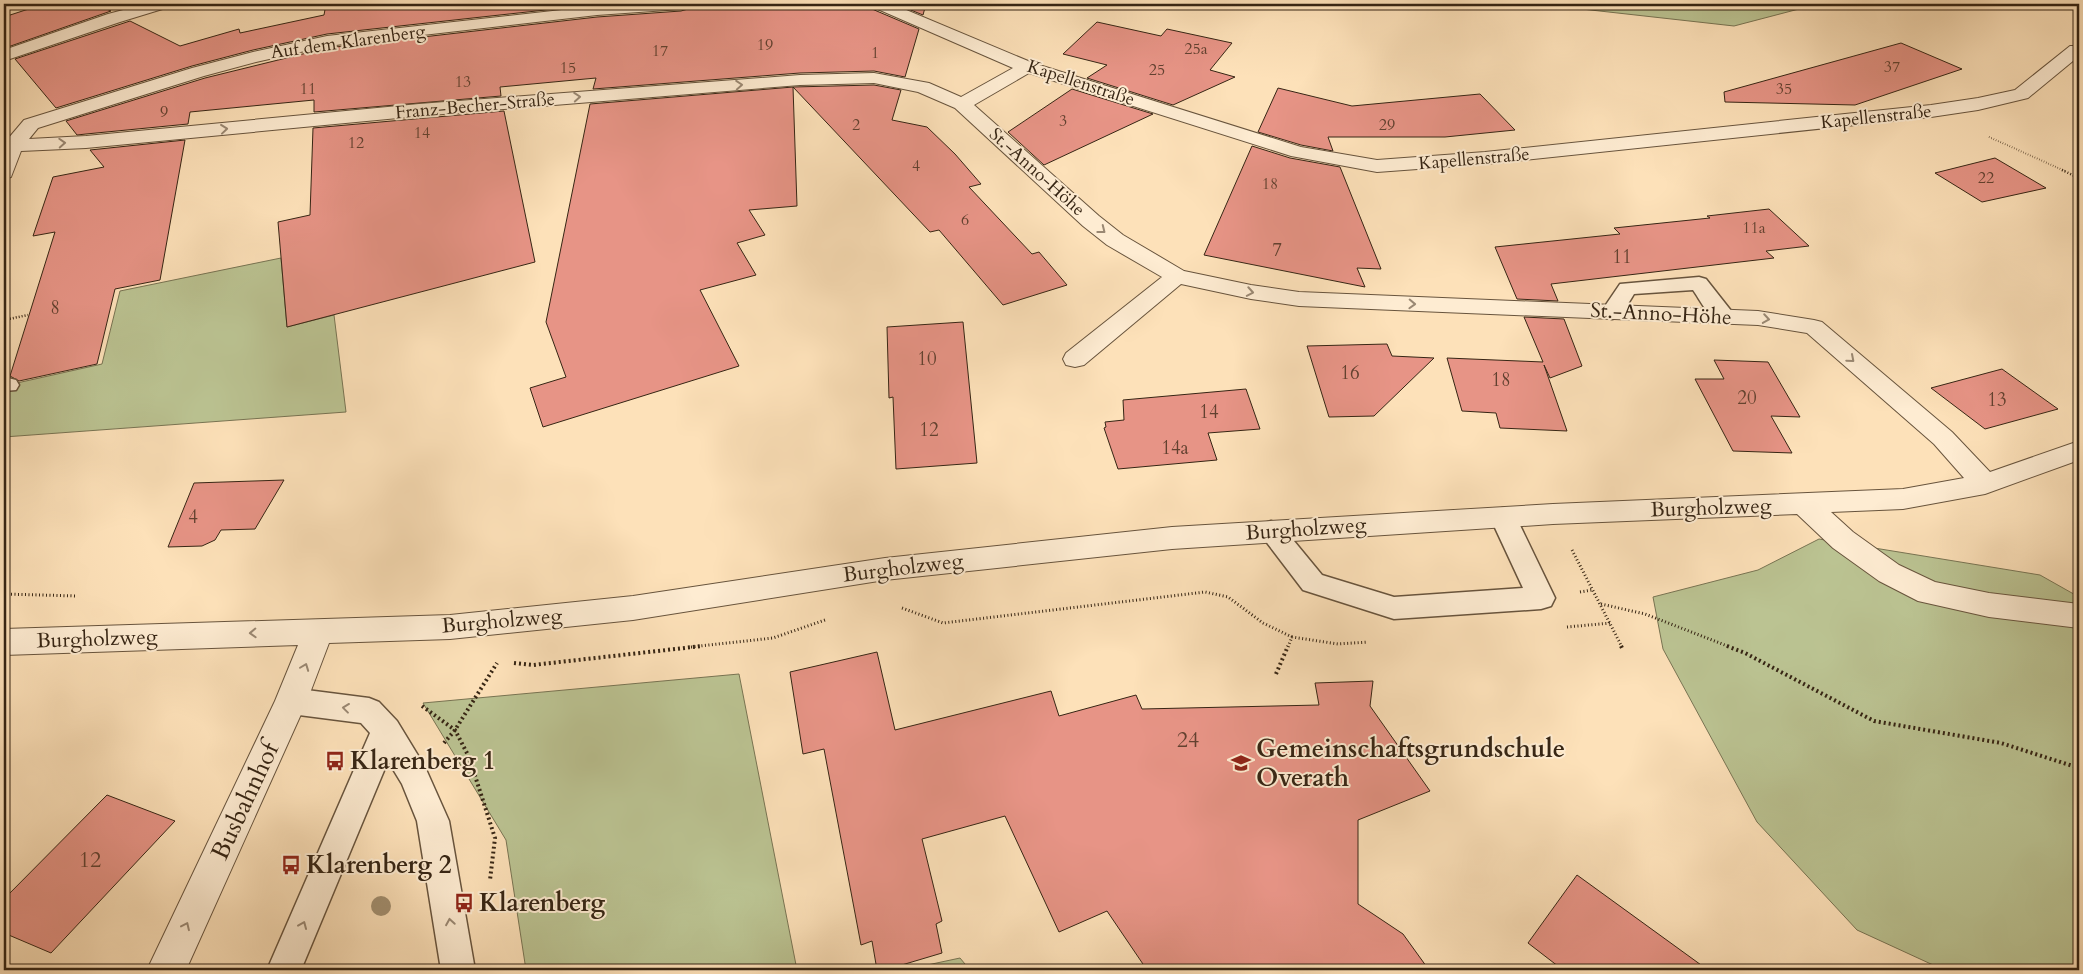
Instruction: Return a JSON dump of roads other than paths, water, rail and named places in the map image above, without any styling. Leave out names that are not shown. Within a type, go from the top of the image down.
[{"type":"street","points":[[4,56],[114,18],[163,4]]},
{"type":"street","name":"Auf dem Klarenberg","points":[[8,146],[31,124],[198,72],[326,41],[597,10],[680,4]]},
{"type":"street","name":"Kapellenstraße","points":[[879,4],[1027,66],[1298,152],[1376,166],[1485,158],[1931,111],[1978,104],[2021,94],[2076,50]]},
{"type":"street","points":[[962,104],[1027,66]]},
{"type":"street","name":"Franz-Becher-Straße","points":[[8,146],[86,142],[418,110],[800,80],[874,78],[923,88],[962,104]]},
{"type":"street","name":"St.-Anno-Höhe","points":[[962,104],[1091,221],[1122,244],[1177,276],[1251,292],[1298,299],[1758,318],[1814,327],[1943,438],[1984,484]]},
{"type":"street","points":[[4,173],[8,146]]},
{"type":"street","points":[[1075,359],[1177,276]]},
{"type":"street","points":[[1984,484],[2079,450]]},
{"type":"street","name":"Burgholzweg","points":[[4,642],[450,627],[614,610],[885,569],[1172,538],[1553,514],[1903,499],[1984,484]]},
{"type":"street","points":[[1804,504],[1843,540],[1889,572],[1929,593],[1989,605],[2079,616]]},
{"type":"street","name":"Busbahnhof","points":[[166,970],[291,701],[319,630]]},
{"type":"lane","points":[[1612,312],[1627,288],[1699,283],[1724,317]]},
{"type":"lane","points":[[1271,532],[1313,582],[1394,608],[1541,598],[1503,517]]},
{"type":"lane","points":[[291,701],[369,711],[386,730],[414,776],[433,821],[458,970]]},
{"type":"lane","points":[[284,970],[386,730]]},
{"type":"place","name":"Klarenberg 1","points":[[335,761]]},
{"type":"place","name":"Gemeinschaftsgrundschule Overath","points":[[1241,763]]},
{"type":"place","name":"Klarenberg 2","points":[[291,865]]},
{"type":"place","name":"Klarenberg","points":[[464,903]]}]
